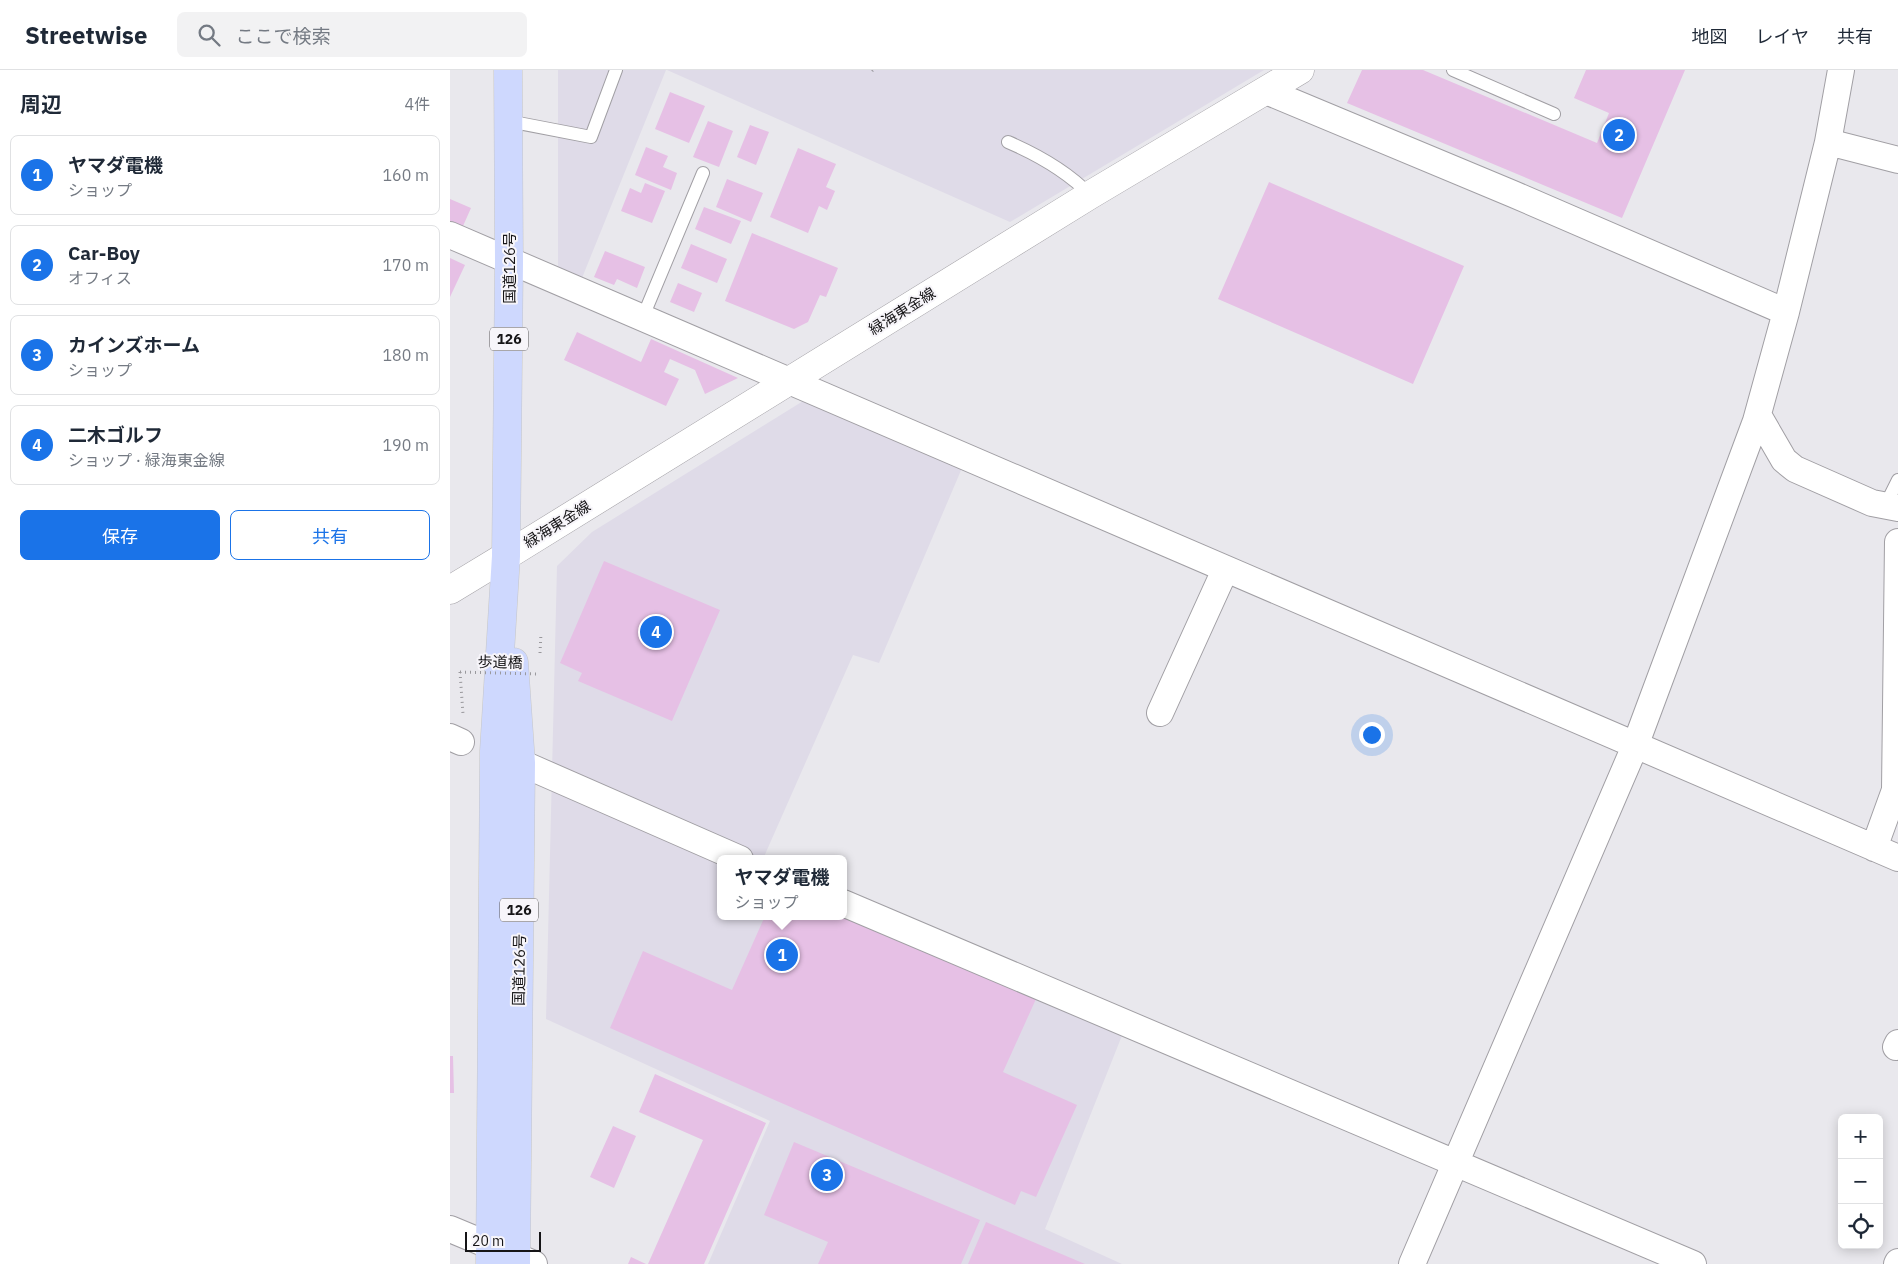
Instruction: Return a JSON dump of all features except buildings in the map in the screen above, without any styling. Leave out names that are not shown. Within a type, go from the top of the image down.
[{"type":"highway","name":"国道126号","points":[[490,1255],[494,751],[506,556],[510,262],[508,70]]},
{"type":"highway","name":"国道126号","points":[[506,556],[521,763],[522,1261]]},
{"type":"main road","name":"緑海東金線","points":[[450,590],[1090,195],[1300,70]]},
{"type":"street","points":[[1412,1264],[1635,746],[1758,415],[1786,312],[1828,142],[1841,70]]},
{"type":"street","points":[[1266,91],[1522,198],[1786,312]]},
{"type":"street","points":[[1828,142],[1898,160]]},
{"type":"street","points":[[450,235],[1898,858]]},
{"type":"street","points":[[1758,415],[1784,460],[1795,469],[1872,503],[1892,507]]},
{"type":"street","points":[[1874,848],[1895,790],[1898,542]]},
{"type":"street","points":[[1160,713],[1225,570]]},
{"type":"street","points":[[521,763],[731,855]]},
{"type":"street","points":[[847,905],[1693,1264]]},
{"type":"street","points":[[450,1229],[490,1255],[522,1261]]},
{"type":"lane","points":[[508,121],[591,136],[616,70]]},
{"type":"lane","points":[[1452,70],[1554,114]]},
{"type":"lane","points":[[1008,142],[1035,154],[1077,181],[1090,195]]},
{"type":"lane","points":[[642,319],[703,173]]},
{"type":"lane","points":[[1892,507],[1898,480]]},
{"type":"path","name":"歩道橋","points":[[458,732],[460,672],[539,674]]},
{"type":"shaded area","points":[[558,70],[666,70],[582,278],[558,272]]},
{"type":"shaded area","points":[[667,70],[1264,70],[1010,222]]},
{"type":"shaded area","points":[[808,398],[962,468],[879,663],[853,655],[765,855],[717,855],[717,920],[847,920],[847,918],[1123,1033],[1045,1229],[1122,1264],[708,1264],[770,1121],[546,1019],[557,566],[592,532]]},
{"type":"place","name":"Car-Boy","points":[[1619,135]]},
{"type":"place","name":"二木ゴルフ","points":[[656,632]]},
{"type":"place","name":"ヤマダ電機","points":[[782,955]]},
{"type":"place","name":"カインズホーム","points":[[827,1175]]}]
